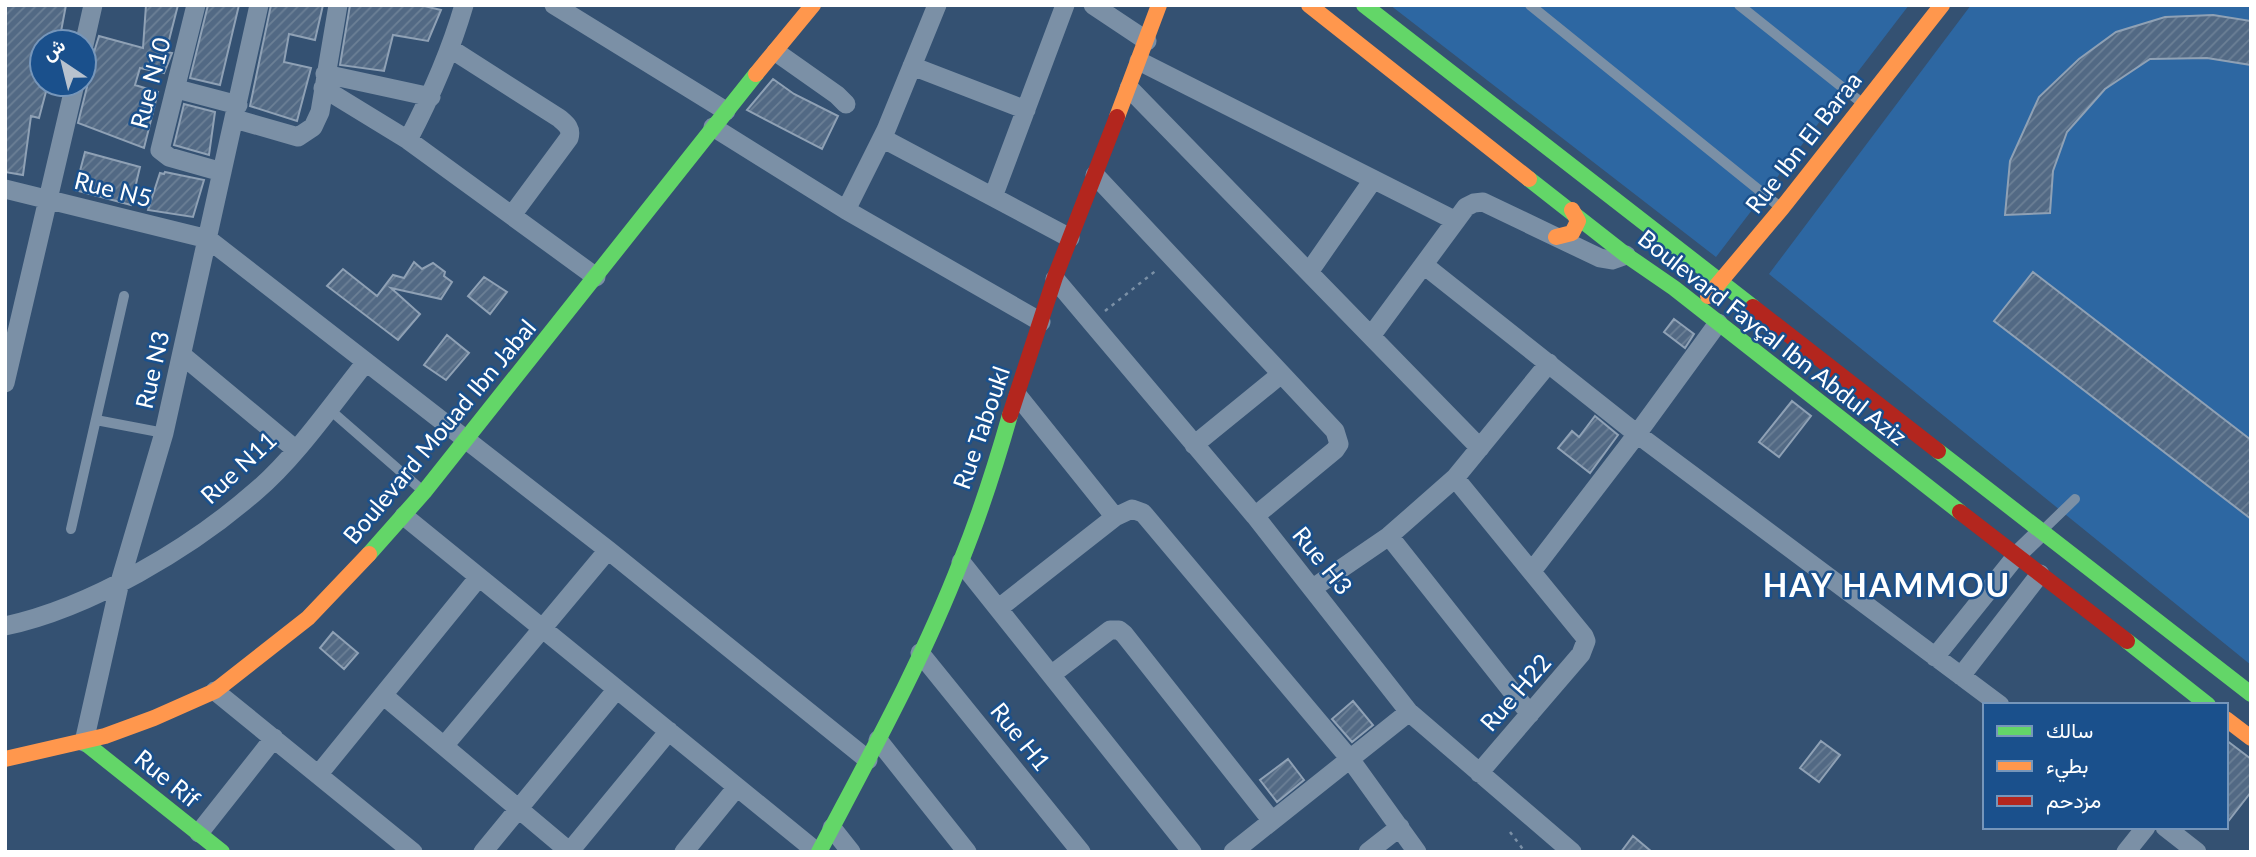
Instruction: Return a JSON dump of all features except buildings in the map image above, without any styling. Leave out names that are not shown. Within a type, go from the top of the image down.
[{"type":"main road","name":"Boulevard Mouad Ibn Jabal","points":[[5,759],[84,742],[154,718],[215,691],[308,618],[424,492],[813,5]]},
{"type":"main road","name":"Rue Taboukl","points":[[818,852],[878,740],[961,562],[1055,279],[1160,5]]},
{"type":"main road","name":"Boulevard Fayçal Ibn Abdul Aziz","points":[[1309,5],[1626,255],[1698,307],[2205,703]]},
{"type":"main road","name":"Boulevard Fayçal Ibn Abdul Aziz","points":[[1364,5],[2251,694]]},
{"type":"main road","name":"Rue Ibn El Baraa","points":[[1698,307],[1782,208],[1942,5]]},
{"type":"main road","points":[[1556,237],[1572,233],[1578,221],[1572,210]]},
{"type":"main road","points":[[2228,721],[2251,738]]},
{"type":"main road","name":"Rue Rif","points":[[84,742],[221,851]]},
{"type":"street","points":[[88,28],[93,5]]},
{"type":"street","name":"Rue N10","points":[[196,5],[160,150],[169,157],[222,173]]},
{"type":"street","name":"Rue N3","points":[[84,742],[120,582],[164,433],[259,5]]},
{"type":"street","points":[[177,89],[298,137],[306,133],[318,121],[338,5]]},
{"type":"street","points":[[408,140],[451,49],[464,5]]},
{"type":"street","points":[[846,210],[881,138],[937,5]]},
{"type":"street","points":[[993,197],[1065,5]]},
{"type":"street","points":[[1093,5],[1147,41]]},
{"type":"street","points":[[565,8],[726,111]]},
{"type":"street","points":[[451,49],[569,126],[569,138],[512,215]]},
{"type":"street","points":[[776,52],[846,104]]},
{"type":"street","points":[[1139,61],[1456,221]]},
{"type":"street","points":[[912,66],[1026,110]]},
{"type":"street","points":[[324,81],[430,97]]},
{"type":"street","points":[[324,81],[596,278]]},
{"type":"street","points":[[1129,88],[1480,447]]},
{"type":"street","points":[[5,383],[72,98]]},
{"type":"street","points":[[713,128],[846,210],[1041,322]]},
{"type":"street","points":[[881,138],[1070,239]]},
{"type":"street","points":[[1095,175],[1335,431],[1339,444],[1335,450],[1255,516]]},
{"type":"street","points":[[1309,272],[1373,180]]},
{"type":"street","name":"Rue N5","points":[[5,189],[208,239]]},
{"type":"street","points":[[1371,336],[1466,207],[1474,203],[1483,202],[1600,258],[1612,260],[1626,255]]},
{"type":"street","points":[[208,239],[608,550],[868,760]]},
{"type":"street","points":[[1424,265],[1637,434],[1997,703]]},
{"type":"street","name":"Rue H3","points":[[1055,279],[1255,516],[1409,712],[1572,852]]},
{"type":"street","points":[[1455,478],[1532,571],[1718,323]]},
{"type":"street","points":[[182,355],[295,449]]},
{"type":"street","name":"Rue N11","points":[[5,626],[42,616],[120,582],[205,531],[258,490],[366,362]]},
{"type":"street","points":[[1313,588],[1389,536],[1455,478],[1549,363]]},
{"type":"street","points":[[1194,445],[1280,375]]},
{"type":"street","points":[[1018,396],[1115,517]]},
{"type":"street","points":[[999,608],[1115,517],[1132,509],[1143,513],[1350,759],[1417,852]]},
{"type":"street","points":[[404,516],[818,852]]},
{"type":"street","points":[[1935,657],[2017,555],[2041,532]]},
{"type":"street","points":[[1389,536],[1530,714]]},
{"type":"street","points":[[444,746],[608,550]]},
{"type":"street","points":[[961,562],[1192,852]]},
{"type":"street","name":"Rue H22","points":[[1479,773],[1581,654],[1586,641],[1532,571]]},
{"type":"street","points":[[1961,676],[2040,574]]},
{"type":"street","points":[[318,775],[479,577]]},
{"type":"street","points":[[1051,675],[1110,630],[1119,630],[1272,821]]},
{"type":"street","name":"Rue H1","points":[[920,653],[1082,852]]},
{"type":"street","points":[[482,852],[617,689]]},
{"type":"street","points":[[215,691],[413,852]]},
{"type":"street","points":[[383,695],[570,851],[669,731]]},
{"type":"street","points":[[1233,852],[1409,712]]},
{"type":"street","points":[[199,833],[274,738]]},
{"type":"street","points":[[878,740],[967,852]]},
{"type":"street","points":[[684,852],[737,787]]},
{"type":"street","points":[[1368,852],[1400,827]]},
{"type":"street","points":[[832,828],[850,852]]},
{"type":"street","points":[[2126,852],[2144,829]]},
{"type":"street","points":[[2168,829],[2197,852]]},
{"type":"lane","points":[[1530,5],[1782,208]]},
{"type":"lane","points":[[1740,5],[1863,104]]},
{"type":"lane","points":[[71,529],[124,296]]},
{"type":"lane","points":[[329,409],[424,492]]},
{"type":"lane","points":[[96,420],[164,433]]},
{"type":"lane","points":[[2041,532],[2075,499]]},
{"type":"path","points":[[1092,322],[1172,258]]},
{"type":"path","points":[[1510,832],[1525,852]]},
{"type":"shaded area","points":[[1390,5],[1909,5],[1716,257]]},
{"type":"shaded area","points":[[1971,5],[2251,5],[2251,665],[1769,274]]},
{"type":"traffic: fast","points":[[1364,5],[1753,307]]},
{"type":"traffic: fast","points":[[369,554],[424,492],[756,74]]},
{"type":"traffic: fast","points":[[1529,179],[1626,255],[1674,288],[1960,512]]},
{"type":"traffic: fast","points":[[819,852],[894,709],[946,599],[981,507],[1010,415]]},
{"type":"traffic: fast","points":[[1938,451],[2251,694]]},
{"type":"traffic: fast","points":[[2127,641],[2205,703]]},
{"type":"traffic: fast","points":[[84,742],[222,852]]},
{"type":"traffic: slow","points":[[756,74],[813,5]]},
{"type":"traffic: slow","points":[[1117,117],[1159,5]]},
{"type":"traffic: slow","points":[[1309,5],[1529,179]]},
{"type":"traffic: slow","points":[[1708,296],[1782,208],[1942,5]]},
{"type":"traffic: slow","points":[[1556,237],[1572,233],[1578,221],[1572,210]]},
{"type":"traffic: slow","points":[[5,759],[105,736],[215,691],[308,618],[369,554]]},
{"type":"traffic: slow","points":[[2228,721],[2251,738]]},
{"type":"traffic: jam","points":[[1010,415],[1055,277],[1117,117]]},
{"type":"traffic: jam","points":[[1753,307],[1938,451]]},
{"type":"traffic: jam","points":[[1960,512],[2127,641]]},
{"type":"district","name":"HAY HAMMOU","points":[[1887,586]]}]
